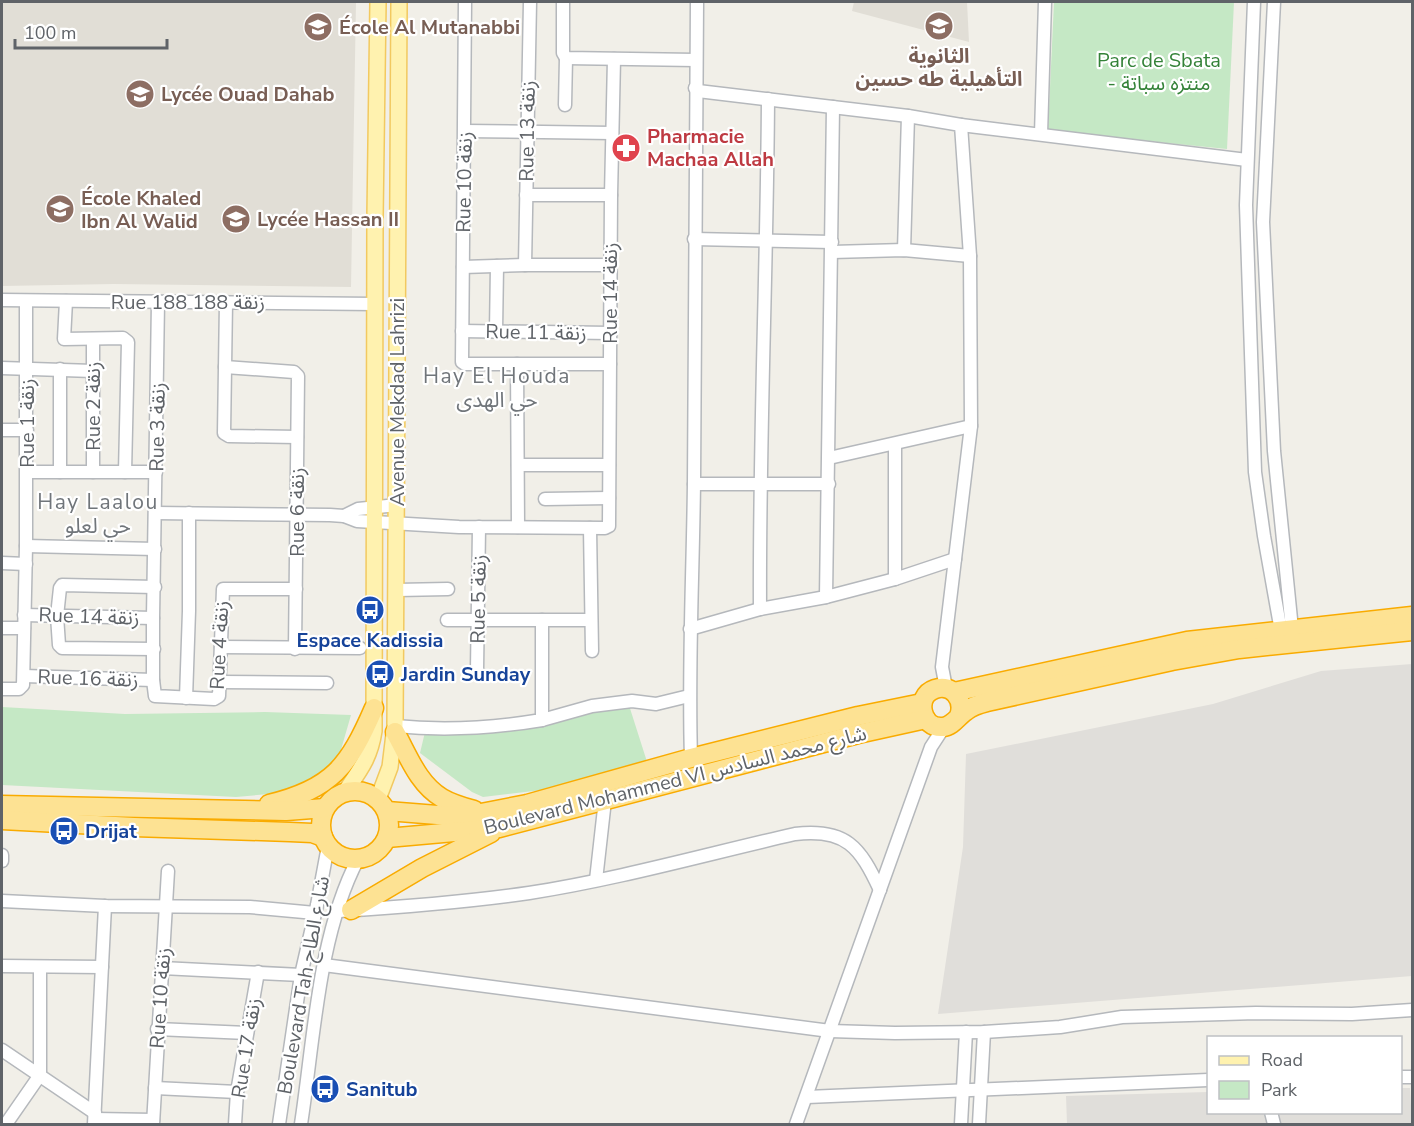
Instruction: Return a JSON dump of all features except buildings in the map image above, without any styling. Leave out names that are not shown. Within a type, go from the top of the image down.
[{"type":"highway","name":"Boulevard Mohammed VI شارع محمد السادس","points":[[387,838],[500,828],[858,734],[937,706],[1186,641],[1413,616]]},
{"type":"highway","name":"Boulevard Mohammed VI شارع محمد السادس","points":[[382,805],[450,816],[481,813],[527,804],[691,758],[858,716],[937,706],[955,721],[975,705],[1172,661],[1239,649],[1413,631]]},
{"type":"highway","points":[[247,809],[298,796],[327,780],[351,755],[374,708]]},
{"type":"highway","points":[[395,729],[418,773],[433,791],[452,803],[481,813]]},
{"type":"highway","points":[[3,817],[134,828],[312,833],[325,841],[339,856],[358,859],[375,853],[387,838],[389,820],[382,805],[361,791],[345,792],[330,801],[321,819],[325,841]]},
{"type":"highway","points":[[3,817],[247,809],[286,811],[325,808]]},
{"type":"highway","points":[[345,910],[500,828]]},
{"type":"main road","name":"Avenue Mekdad Lahrizi","points":[[345,792],[366,762],[374,731],[378,2]]},
{"type":"main road","name":"Avenue Mekdad Lahrizi","points":[[382,805],[395,729],[399,2]]},
{"type":"street","name":"Rue 10 زنقة","points":[[465,2],[462,362],[465,364],[517,364]]},
{"type":"street","name":"Rue 13 زنقة","points":[[525,262],[530,2]]},
{"type":"street","points":[[563,2],[563,53],[566,58],[565,105]]},
{"type":"street","points":[[691,758],[689,696],[694,484],[697,2]]},
{"type":"street","points":[[1041,134],[1045,2]]},
{"type":"street","points":[[1254,2],[1246,205],[1256,471],[1264,536],[1287,630]]},
{"type":"street","points":[[1274,2],[1263,222],[1274,450],[1287,630]]},
{"type":"street","points":[[566,58],[696,60]]},
{"type":"street","name":"Rue 14 زنقة","points":[[590,528],[608,527],[609,524],[614,59]]},
{"type":"street","points":[[695,88],[698,91],[1247,160]]},
{"type":"street","points":[[760,609],[759,484],[768,241],[768,99]]},
{"type":"street","points":[[826,597],[833,107]]},
{"type":"street","points":[[904,250],[908,116]]},
{"type":"street","points":[[795,1125],[932,747],[971,426],[970,256],[961,124]]},
{"type":"street","points":[[465,131],[612,133]]},
{"type":"street","points":[[525,195],[611,195]]},
{"type":"street","points":[[694,239],[768,241],[970,256]]},
{"type":"street","points":[[463,267],[525,262],[610,265]]},
{"type":"street","points":[[496,331],[497,266]]},
{"type":"street","name":"Rue 188 زنقة 188","points":[[2,300],[375,304]]},
{"type":"street","name":"Rue 1 زنقة","points":[[23,682],[27,546],[26,301]]},
{"type":"street","points":[[66,301],[64,339],[123,338],[128,342],[125,472]]},
{"type":"street","name":"Rue 3 زنقة","points":[[158,302],[153,680],[155,696],[186,698]]},
{"type":"street","points":[[226,302],[225,435],[297,437]]},
{"type":"street","name":"Rue 11 زنقة","points":[[462,331],[610,333]]},
{"type":"street","name":"Rue 2 زنقة","points":[[93,340],[93,472]]},
{"type":"street","points":[[518,527],[517,364],[610,364]]},
{"type":"street","name":"Rue 6 زنقة","points":[[225,367],[294,372],[298,376],[295,649]]},
{"type":"street","points":[[2,368],[93,371]]},
{"type":"street","points":[[60,369],[60,472]]},
{"type":"street","points":[[829,458],[971,426]]},
{"type":"street","points":[[2,430],[27,430]]},
{"type":"street","points":[[895,444],[895,579]]},
{"type":"street","points":[[518,465],[609,465]]},
{"type":"street","points":[[27,472],[156,472]]},
{"type":"street","points":[[694,484],[829,484]]},
{"type":"street","points":[[545,498],[609,498]]},
{"type":"street","points":[[375,515],[397,505]]},
{"type":"street","points":[[156,513],[344,516],[358,508],[396,524],[590,528],[592,651]]},
{"type":"street","points":[[186,698],[190,603],[189,513]]},
{"type":"street","name":"Rue 5 زنقة","points":[[477,670],[480,527]]},
{"type":"street","points":[[27,546],[155,549]]},
{"type":"street","points":[[690,629],[760,609],[826,597],[895,579],[955,559]]},
{"type":"street","points":[[2,563],[26,564]]},
{"type":"street","points":[[154,649],[62,648],[59,645],[57,616],[62,585],[155,587]]},
{"type":"street","name":"Rue 4 زنقة","points":[[186,698],[214,699],[220,694],[223,589],[296,589]]},
{"type":"street","points":[[397,590],[448,589]]},
{"type":"street","name":"Rue 14 زنقة","points":[[24,615],[153,618]]},
{"type":"street","points":[[447,620],[591,620]]},
{"type":"street","points":[[542,620],[542,720]]},
{"type":"street","points":[[2,628],[24,628]]},
{"type":"street","points":[[221,646],[295,649],[360,648]]},
{"type":"street","name":"Rue 16 زنقة","points":[[2,689],[23,682],[153,680]]},
{"type":"street","points":[[221,682],[327,683]]},
{"type":"street","points":[[395,729],[503,727],[542,720],[592,706],[632,701],[656,704],[689,696]]},
{"type":"street","points":[[596,880],[604,800]]},
{"type":"street","points":[[345,910],[411,906],[528,893],[815,831],[834,834],[852,845],[868,864],[880,890]]},
{"type":"street","name":"Boulevard Tah شارع الطاح","points":[[279,1125],[301,975],[315,913],[325,841]]},
{"type":"street","points":[[2,855],[2,861]]},
{"type":"street","name":"Boulevard Tah شارع الطاح","points":[[302,1125],[324,965],[345,910],[358,859]]},
{"type":"street","name":"Rue 10 زنقة","points":[[153,1122],[168,871]]},
{"type":"street","points":[[2,901],[105,906],[250,907],[315,913]]},
{"type":"street","points":[[95,1119],[105,906]]},
{"type":"street","points":[[324,965],[830,1030],[895,1033],[984,1032],[1051,1028],[1133,1016],[1257,1013],[1352,1014],[1413,1010]]},
{"type":"street","points":[[2,966],[102,968]]},
{"type":"street","points":[[6,1125],[40,1075],[40,968]]},
{"type":"street","points":[[162,968],[301,975]]},
{"type":"street","name":"Rue 17 زنقة","points":[[235,1125],[237,1092],[258,972]]},
{"type":"street","points":[[157,1029],[247,1034]]},
{"type":"street","points":[[961,1125],[966,1032]]},
{"type":"street","points":[[979,1125],[984,1032]]},
{"type":"street","points":[[2,1050],[40,1075],[95,1119],[153,1122]]},
{"type":"street","points":[[807,1097],[1207,1080]]},
{"type":"street","points":[[155,1088],[237,1092]]},
{"type":"shaded area","points":[[2,2],[356,2],[351,287],[114,284],[2,286]]},
{"type":"shaded area","name":"الثانوية التأهيلية طه حسين","points":[[854,2],[967,2],[969,42],[852,11]]},
{"type":"shaded area","points":[[1412,664],[1412,976],[938,1014],[963,847],[966,754],[1213,704],[1321,671]]},
{"type":"shaded area","points":[[1402,1088],[1410,1088],[1412,1124],[1067,1124],[1066,1096],[1207,1092],[1207,1114],[1402,1114]]},
{"type":"green space","name":"Parc de Sbata - منتزه سباتة","points":[[1054,2],[1234,2],[1227,149],[1048,131]]},
{"type":"green space","points":[[627,699],[649,768],[568,787],[483,797],[472,792],[420,753],[425,732],[505,728]]},
{"type":"green space","points":[[2,707],[125,714],[265,712],[351,715],[338,760],[313,782],[269,794],[236,797],[2,785]]},
{"type":"place","name":"الثانوية التأهيلية طه حسين","points":[[939,26]]},
{"type":"place","name":"École Al Mutanabbi","points":[[318,27]]},
{"type":"place","name":"Lycée Ouad Dahab","points":[[140,94]]},
{"type":"place","name":"Pharmacie Machaa Allah","points":[[626,148]]},
{"type":"place","name":"École Khaled Ibn Al Walid","points":[[60,209]]},
{"type":"place","name":"Lycée Hassan II","points":[[236,219]]},
{"type":"place","name":"Espace Kadissia","points":[[370,610]]},
{"type":"place","name":"Jardin Sunday","points":[[380,674]]},
{"type":"place","name":"Drijat","points":[[64,831]]},
{"type":"place","name":"Sanitub","points":[[325,1089]]},
{"type":"district","name":"Hay El Houda حي الهدى","points":[[497,388]]},
{"type":"district","name":"Hay Laalou حي لعلو","points":[[98,514]]}]
